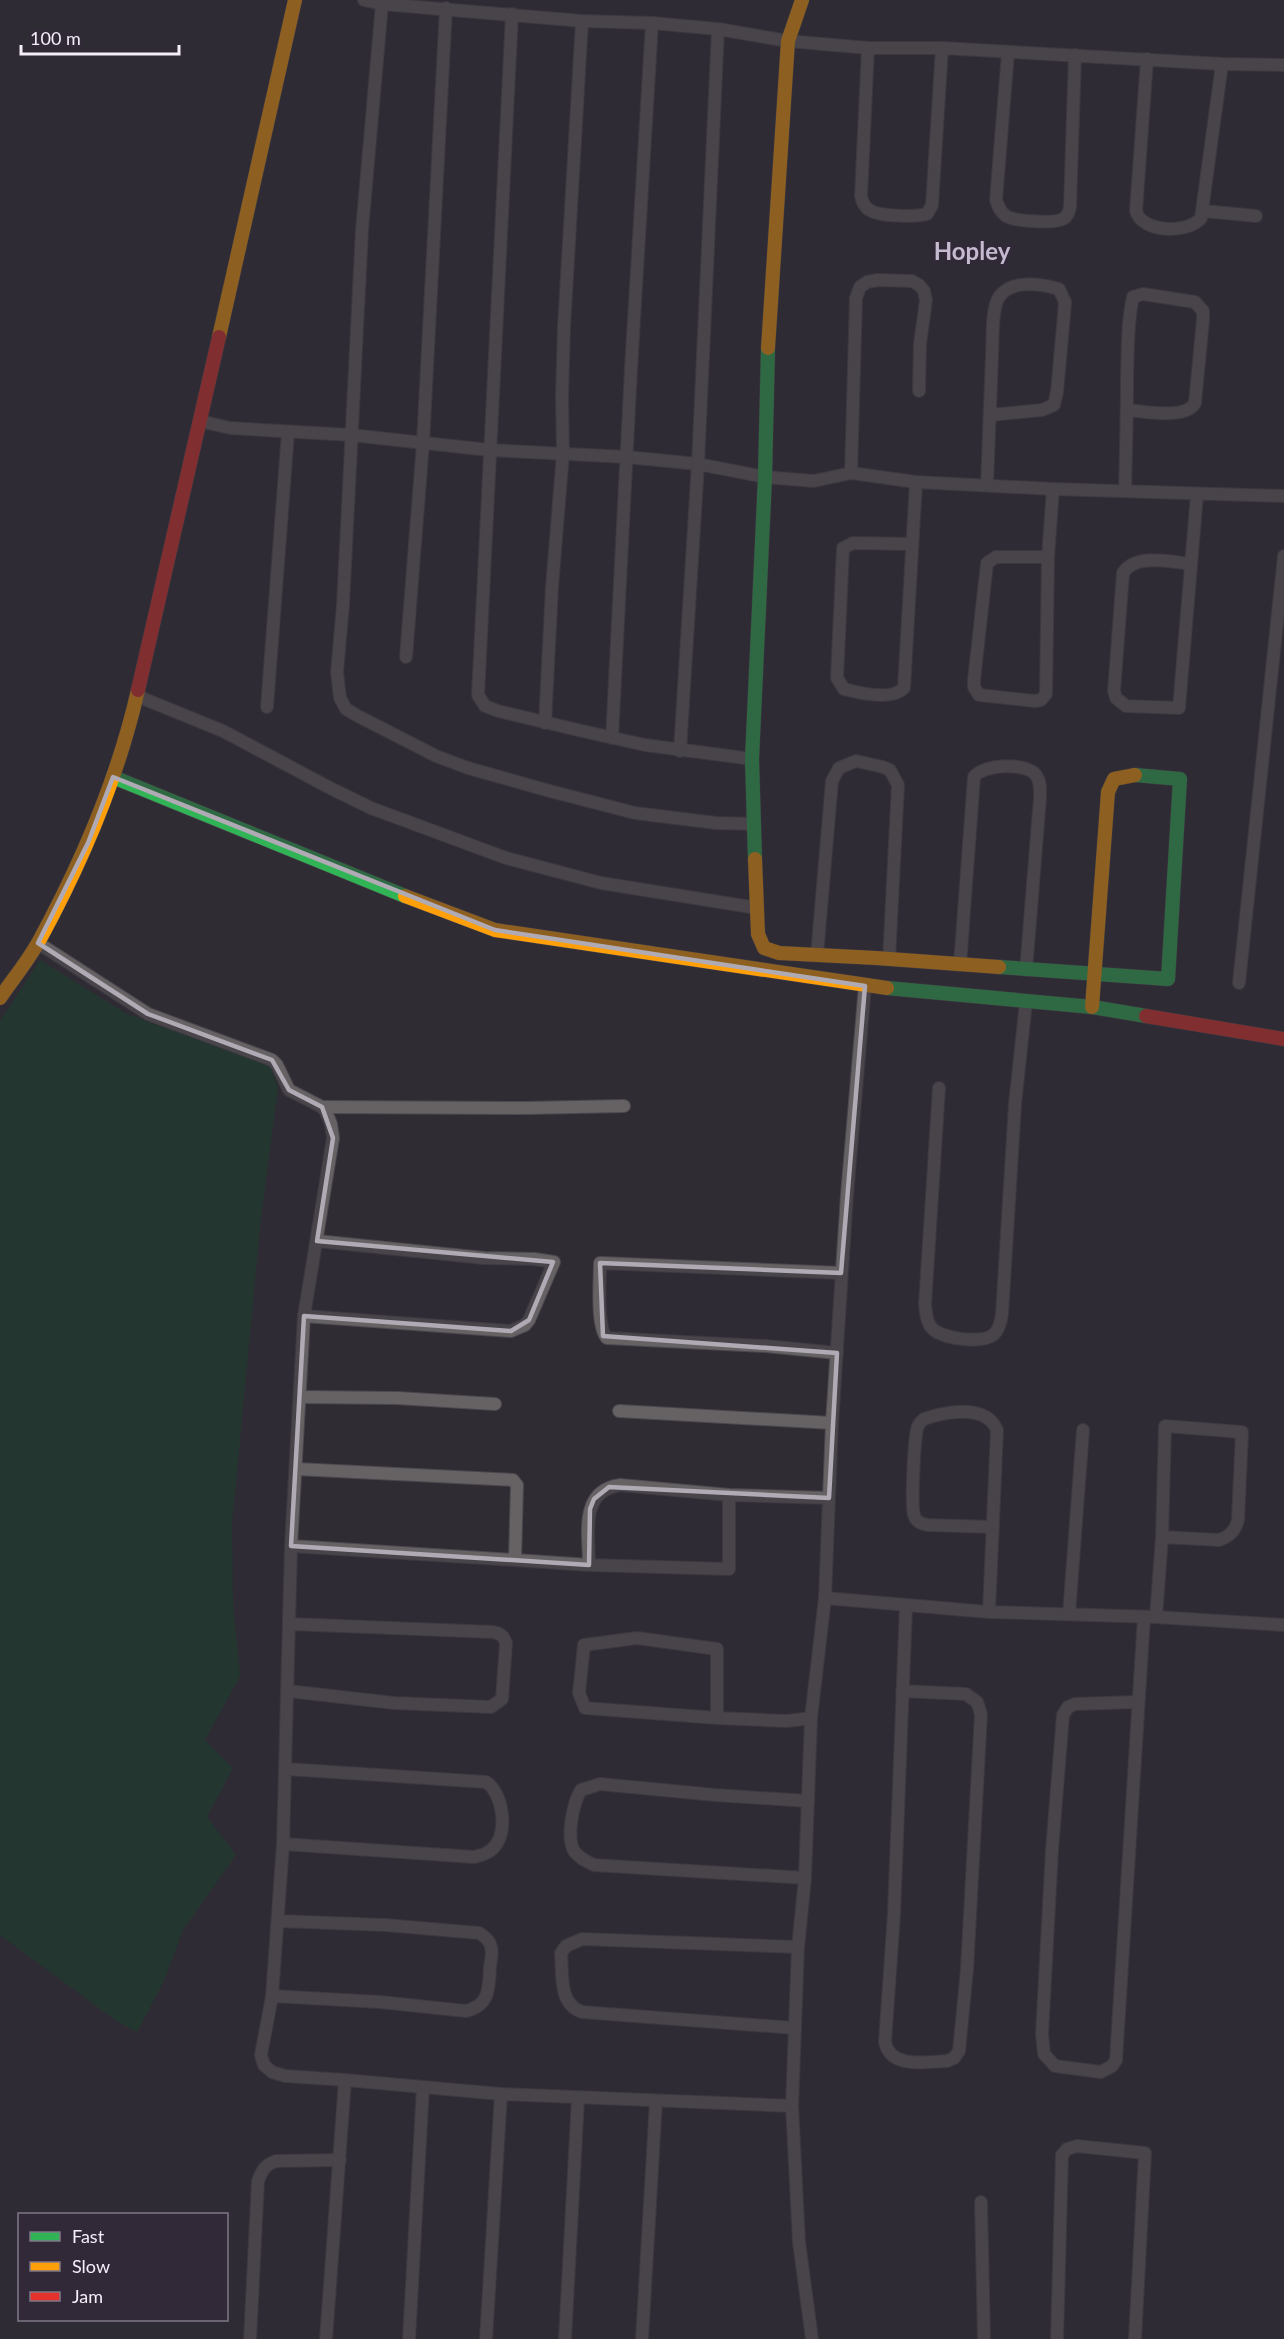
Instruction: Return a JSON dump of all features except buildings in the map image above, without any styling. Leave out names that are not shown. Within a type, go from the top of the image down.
[{"type":"street","points":[[0,998],[38,943],[88,843],[113,777],[137,696],[295,0]]},
{"type":"street","points":[[364,0],[382,4],[582,21],[652,23],[718,29],[788,41],[868,48],[942,48],[1222,64],[1284,65]]},
{"type":"street","points":[[802,0],[788,41],[766,393],[765,477],[752,759],[758,934],[764,948],[779,953],[890,959],[1095,976],[1168,979],[1180,779],[1125,775],[1113,779],[1110,785],[1095,976],[1092,1007]]},
{"type":"street","points":[[382,4],[363,219],[343,605],[337,672],[340,698],[346,709],[436,756],[496,776],[635,813],[716,824],[754,824]]},
{"type":"street","points":[[406,657],[423,443],[446,8]]},
{"type":"street","points":[[512,14],[478,695],[485,706],[545,723],[680,751],[752,759]]},
{"type":"street","points":[[545,723],[552,587],[563,453],[564,327],[582,21]]},
{"type":"street","points":[[612,738],[652,23]]},
{"type":"street","points":[[680,751],[698,464],[718,29]]},
{"type":"street","points":[[868,48],[862,202],[872,211],[915,216],[927,214],[932,205],[942,48]]},
{"type":"street","points":[[1008,52],[996,200],[998,208],[1009,218],[1049,221],[1064,218],[1070,207],[1075,55]]},
{"type":"street","points":[[1147,59],[1136,203],[1138,218],[1151,226],[1183,229],[1197,224],[1204,211],[1222,64]]},
{"type":"street","points":[[1204,211],[1256,216]]},
{"type":"street","points":[[850,473],[856,298],[860,287],[867,282],[912,282],[920,285],[924,291],[926,300],[920,344],[919,391]]},
{"type":"street","points":[[987,485],[990,415],[996,305],[1000,296],[1014,285],[1024,284],[1059,289],[1065,302],[1065,315],[1054,405],[1042,410],[990,415]]},
{"type":"street","points":[[1125,490],[1129,322],[1133,297],[1143,294],[1195,302],[1203,311],[1203,320],[1195,403],[1192,409],[1182,414],[1127,410]]},
{"type":"street","points":[[200,421],[230,428],[351,435],[489,450],[627,457],[698,464],[765,477],[814,481],[850,473],[916,482],[1053,489],[1125,490],[1197,495],[1284,495]]},
{"type":"street","points":[[267,707],[288,432]]},
{"type":"street","points":[[911,544],[853,543],[843,548],[837,678],[844,689],[888,695],[901,692],[904,688],[916,482]]},
{"type":"street","points":[[1048,557],[996,557],[987,563],[974,680],[974,687],[983,697],[1041,700],[1046,694],[1048,557],[1053,489]]},
{"type":"street","points":[[1191,564],[1138,561],[1126,567],[1123,573],[1114,691],[1116,698],[1125,706],[1179,708],[1197,495]]},
{"type":"street","points":[[1239,983],[1284,556]]},
{"type":"street","points":[[137,696],[223,731],[371,808],[506,858],[601,883],[757,908]]},
{"type":"street","points":[[817,955],[832,781],[839,768],[856,761],[884,766],[890,770],[898,785],[890,959]]},
{"type":"street","points":[[960,965],[974,777],[982,770],[990,768],[1023,767],[1037,776],[1041,798],[1026,970]]},
{"type":"street","points":[[113,777],[383,888],[495,930],[864,986],[1092,1007],[1284,1039]]},
{"type":"street","points":[[38,943],[148,1014],[272,1060],[278,1065],[289,1090],[322,1107],[624,1106]]},
{"type":"street","points":[[812,2339],[799,2242],[792,2106],[798,1947],[805,1878],[811,1718],[825,1598],[832,1423],[864,986]]},
{"type":"street","points":[[939,1088],[925,1304],[927,1317],[931,1327],[953,1338],[970,1340],[991,1337],[997,1331],[1002,1314],[1015,1104],[1026,1002]]},
{"type":"street","points":[[322,1107],[330,1119],[333,1138],[304,1316],[291,1546],[291,1623],[283,1844],[272,1996],[261,2055],[264,2065],[272,2072],[285,2076],[501,2094],[792,2106]]},
{"type":"street","points":[[304,1316],[511,1331],[525,1325],[529,1320],[554,1262],[534,1259],[484,1258],[317,1241]]},
{"type":"street","points":[[837,1353],[766,1346],[607,1338],[602,1331],[600,1263],[842,1273]]},
{"type":"street","points":[[300,1397],[397,1398],[495,1404]]},
{"type":"street","points":[[619,1411],[832,1423]]},
{"type":"street","points":[[989,1612],[993,1527],[997,1430],[993,1422],[980,1413],[961,1413],[924,1419],[917,1428],[915,1449],[913,1508],[916,1520],[928,1525],[993,1527]]},
{"type":"street","points":[[1137,1702],[1075,1704],[1068,1707],[1063,1715],[1052,1850],[1042,2034],[1044,2054],[1055,2066],[1101,2072],[1112,2066],[1116,2060],[1137,1702],[1162,1537],[1165,1426],[1242,1432],[1235,1529],[1231,1534],[1219,1540],[1162,1537]]},
{"type":"street","points":[[1069,1614],[1083,1430]]},
{"type":"street","points":[[297,1469],[513,1480],[517,1485],[515,1560]]},
{"type":"street","points":[[589,1565],[590,1509],[594,1499],[609,1487],[620,1485],[729,1494],[830,1498]]},
{"type":"street","points":[[291,1546],[589,1565],[729,1569],[729,1494]]},
{"type":"street","points":[[825,1598],[989,1612],[1150,1617],[1284,1626]]},
{"type":"street","points":[[902,1690],[966,1694],[977,1702],[981,1714],[964,1992],[958,2051],[954,2058],[947,2061],[897,2059],[889,2054],[885,2042],[894,1914],[902,1690],[906,1606]]},
{"type":"street","points":[[288,1691],[394,1703],[491,1707],[502,1699],[506,1643],[499,1633],[492,1632],[291,1623]]},
{"type":"street","points":[[717,1718],[717,1649],[637,1638],[584,1645],[579,1693],[585,1708],[717,1718],[787,1721],[811,1718]]},
{"type":"street","points":[[283,1844],[474,1857],[492,1850],[501,1832],[500,1799],[492,1786],[486,1782],[286,1769]]},
{"type":"street","points":[[805,1878],[594,1865],[580,1857],[571,1842],[575,1799],[580,1790],[600,1784],[807,1801]]},
{"type":"street","points":[[272,1996],[380,2002],[466,2011],[481,2004],[489,1991],[491,1947],[487,1939],[479,1933],[385,1925],[278,1921]]},
{"type":"street","points":[[795,2028],[574,2010],[565,1998],[561,1953],[566,1946],[582,1939],[798,1947]]},
{"type":"street","points":[[326,2339],[345,2080]]},
{"type":"street","points":[[409,2339],[423,2087]]},
{"type":"street","points":[[486,2339],[501,2094]]},
{"type":"street","points":[[565,2339],[578,2098]]},
{"type":"street","points":[[642,2339],[656,2102]]},
{"type":"street","points":[[1057,2339],[1062,2155],[1067,2149],[1077,2146],[1145,2153],[1135,2339]]},
{"type":"street","points":[[250,2339],[258,2181],[262,2170],[267,2164],[276,2161],[340,2160]]},
{"type":"street","points":[[981,2202],[984,2339]]},
{"type":"highlighted area","points":[[113,777],[495,930],[865,986],[841,1273],[600,1263],[603,1336],[837,1353],[829,1498],[609,1487],[594,1499],[590,1509],[589,1565],[291,1546],[304,1316],[511,1331],[529,1320],[553,1262],[317,1241],[333,1138],[322,1107],[289,1090],[272,1060],[148,1014],[38,943],[88,843]]},
{"type":"green space","points":[[40,960],[127,1014],[270,1066],[278,1088],[261,1218],[232,1524],[233,1602],[240,1676],[205,1740],[233,1768],[207,1817],[236,1855],[183,1930],[164,1981],[137,2032],[115,2020],[0,1935],[0,1021]]},
{"type":"traffic: fast","points":[[755,859],[752,759],[765,477],[768,348]]},
{"type":"traffic: fast","points":[[999,967],[1168,979],[1180,779],[1135,775]]},
{"type":"traffic: fast","points":[[113,777],[405,896]]},
{"type":"traffic: fast","points":[[887,988],[1092,1007],[1146,1016]]},
{"type":"traffic: slow","points":[[219,337],[295,0]]},
{"type":"traffic: slow","points":[[768,348],[788,41],[802,0]]},
{"type":"traffic: slow","points":[[0,998],[39,941],[84,850],[120,755],[138,690]]},
{"type":"traffic: slow","points":[[1092,1007],[1108,792],[1114,779],[1135,775]]},
{"type":"traffic: slow","points":[[755,859],[758,934],[764,948],[779,953],[999,967]]},
{"type":"traffic: slow","points":[[405,896],[495,930],[887,988]]},
{"type":"traffic: jam","points":[[138,690],[219,337]]},
{"type":"traffic: jam","points":[[1146,1016],[1284,1039]]},
{"type":"district","name":"Hopley","points":[[972,250]]}]
